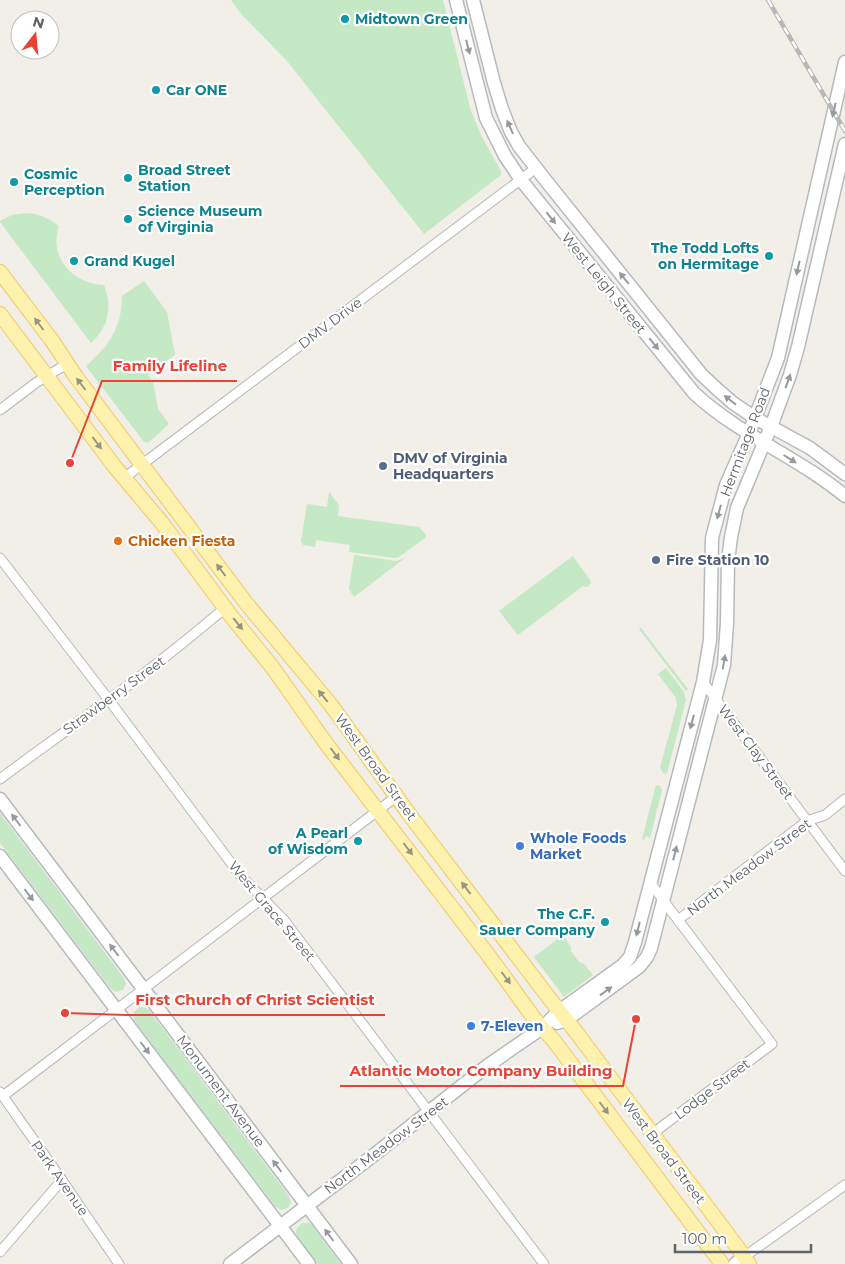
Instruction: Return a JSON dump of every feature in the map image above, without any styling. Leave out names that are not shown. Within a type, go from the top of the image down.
[{"type":"main road","name":"West Broad Street","points":[[0,272],[246,603],[331,705],[397,796],[652,1134],[743,1262]]},
{"type":"main road","name":"West Broad Street","points":[[0,314],[124,478],[162,523],[273,668],[325,742],[722,1264]]},
{"type":"street","name":"West Leigh Street","points":[[456,0],[486,118],[505,156],[521,180],[694,393],[720,415],[827,482],[845,496]]},
{"type":"street","name":"West Leigh Street","points":[[473,0],[502,109],[519,146],[536,168],[701,374],[733,403],[755,418],[810,448],[845,474]]},
{"type":"street","name":"Hermitage Road","points":[[650,882],[702,682],[710,640],[712,538],[726,485],[749,433],[778,358],[845,62]]},
{"type":"street","name":"Hermitage Road","points":[[664,901],[724,665],[728,561],[737,508],[771,427],[790,375],[845,144]]},
{"type":"street","name":"DMV Drive","points":[[124,478],[536,168]]},
{"type":"street","points":[[0,410],[36,382],[67,364]]},
{"type":"street","name":"West Grace Street","points":[[0,558],[240,876],[284,920],[544,1264]]},
{"type":"street","name":"Strawberry Street","points":[[0,779],[170,654],[226,608]]},
{"type":"street","name":"West Clay Street","points":[[702,682],[845,872]]},
{"type":"street","points":[[2,1094],[397,796]]},
{"type":"street","name":"Monument Avenue","points":[[0,799],[351,1264]]},
{"type":"street","name":"North Meadow Street","points":[[678,920],[807,821],[825,815],[845,799]]},
{"type":"street","points":[[0,856],[309,1264]]},
{"type":"street","points":[[650,882],[678,920]]},
{"type":"street","name":"North Meadow Street","points":[[563,1015],[627,961],[635,942],[650,882]]},
{"type":"street","name":"North Meadow Street","points":[[230,1264],[488,1066],[542,1028],[633,972],[644,962],[651,948],[664,901]]},
{"type":"street","name":"Lodge Street","points":[[652,1134],[772,1044],[678,920]]},
{"type":"street","name":"Park Avenue","points":[[2,1094],[119,1264]]},
{"type":"street","points":[[0,1252],[62,1180]]},
{"type":"street","points":[[743,1262],[845,1185]]},
{"type":"green space","points":[[231,0],[443,0],[471,111],[482,137],[501,171],[501,175],[424,234],[287,61],[242,15]]},
{"type":"green space","points":[[27,213],[44,217],[59,226],[57,248],[60,258],[73,274],[82,280],[104,285],[108,302],[107,317],[97,337],[91,343],[0,222],[12,215]]},
{"type":"green space","points":[[144,281],[167,312],[175,355],[148,375],[153,381],[158,409],[169,424],[148,443],[144,442],[86,366],[113,335],[120,317],[122,296]]},
{"type":"green space","points":[[329,492],[339,505],[338,516],[419,527],[426,535],[425,538],[395,558],[349,552],[350,545],[316,540],[315,547],[303,545],[301,541],[307,504],[327,507]]},
{"type":"green space","points":[[354,555],[396,561],[405,558],[354,597],[349,589]]},
{"type":"green space","points":[[573,556],[590,580],[589,586],[583,586],[518,635],[499,611]]},
{"type":"green space","points":[[641,628],[688,689],[686,691],[639,629]]},
{"type":"green space","points":[[666,668],[684,692],[686,700],[667,773],[664,774],[660,768],[677,705],[676,698],[658,674]]},
{"type":"green space","points":[[656,785],[660,786],[662,790],[650,838],[646,836],[644,840],[642,839]]},
{"type":"green space","points":[[0,813],[124,978],[126,984],[123,990],[116,992],[110,988],[0,843]]},
{"type":"green space","points":[[563,935],[579,962],[583,963],[593,975],[564,997],[534,957]]},
{"type":"green space","points":[[140,1007],[149,1010],[289,1196],[291,1202],[288,1208],[281,1210],[275,1206],[134,1021],[134,1013]]},
{"type":"green space","points":[[303,1223],[312,1225],[341,1264],[318,1264],[297,1236],[298,1227]]},
{"type":"railway","points":[[768,0],[845,131]]},
{"type":"place","name":"Midtown Green","points":[[345,19]]},
{"type":"place","name":"Car ONE","points":[[156,90]]},
{"type":"place","name":"Broad Street Station","points":[[128,178]]},
{"type":"place","name":"Cosmic Perception","points":[[14,182]]},
{"type":"place","name":"Science Museum of Virginia","points":[[128,219]]},
{"type":"place","name":"The Todd Lofts on Hermitage","points":[[769,256]]},
{"type":"place","name":"Grand Kugel","points":[[74,261]]},
{"type":"place","name":"Family Lifeline","points":[[70,463]]},
{"type":"place","name":"DMV of Virginia Headquarters","points":[[383,466]]},
{"type":"place","name":"Chicken Fiesta","points":[[118,541]]},
{"type":"place","name":"Fire Station 10","points":[[656,560]]},
{"type":"place","name":"A Pearl of Wisdom","points":[[358,841]]},
{"type":"place","name":"Whole Foods Market","points":[[520,846]]},
{"type":"place","name":"The C.F. Sauer Company","points":[[605,922]]},
{"type":"place","name":"First Church of Christ Scientist","points":[[65,1013]]},
{"type":"place","name":"Atlantic Motor Company Building","points":[[636,1019]]},
{"type":"place","name":"7-Eleven","points":[[471,1026]]}]
